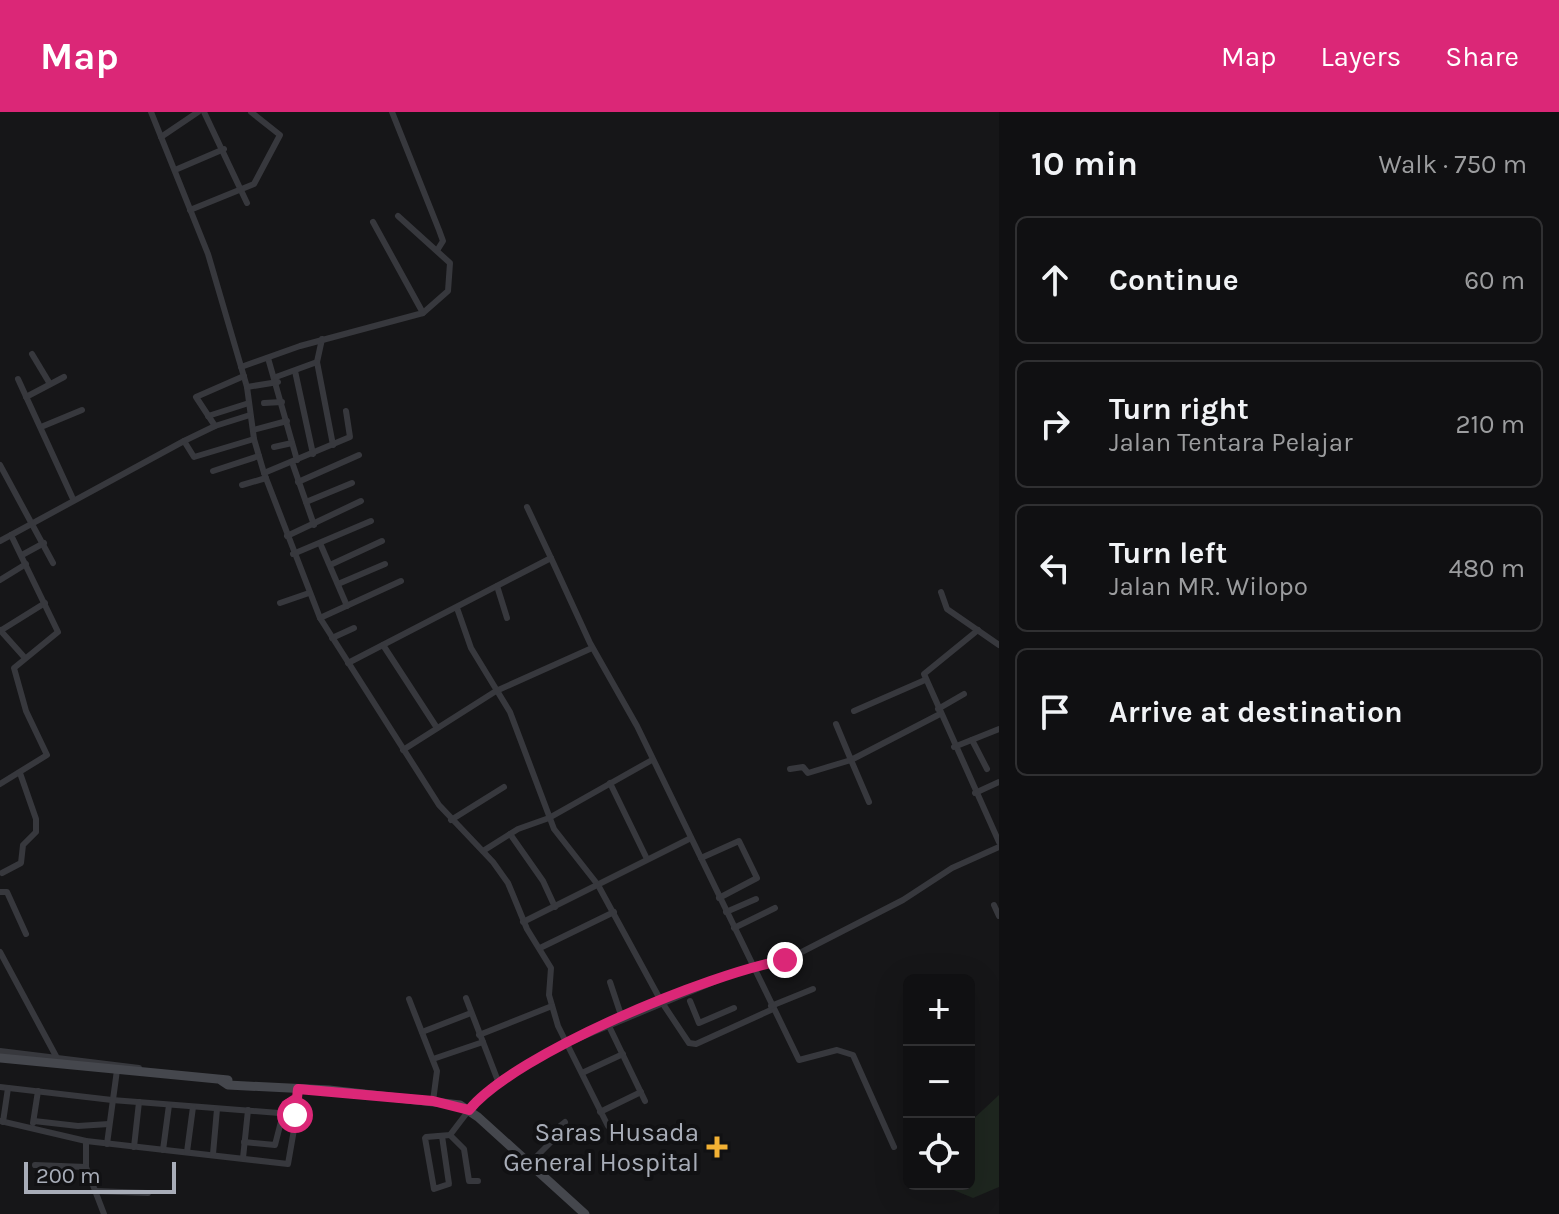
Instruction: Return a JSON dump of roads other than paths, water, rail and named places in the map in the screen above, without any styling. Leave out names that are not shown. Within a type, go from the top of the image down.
[{"type":"main road","points":[[0,1058],[56,1060],[117,1070],[433,1101],[463,1110],[529,1164],[578,1214]]},
{"type":"main road","points":[[323,1092],[463,1110],[585,1214]]},
{"type":"street","points":[[151,112],[208,254],[247,387],[259,456],[293,554],[320,618],[451,820],[483,851],[508,883],[523,922],[551,968],[552,1006],[565,1044],[608,1126]]},
{"type":"street","points":[[161,137],[201,112],[224,149],[247,203]]},
{"type":"street","points":[[190,210],[256,182],[280,138],[251,112]]},
{"type":"street","points":[[392,112],[443,241],[438,249]]},
{"type":"street","points":[[175,170],[224,149]]},
{"type":"street","points":[[241,367],[322,339],[423,313],[442,299],[449,288],[450,263],[398,216]]},
{"type":"street","points":[[373,222],[423,313]]},
{"type":"street","points":[[322,339],[317,362],[333,445]]},
{"type":"street","points":[[32,354],[50,384]]},
{"type":"street","points":[[268,358],[287,421],[298,482],[314,525]]},
{"type":"street","points":[[247,387],[277,380],[317,362]]},
{"type":"street","points":[[295,371],[313,454]]},
{"type":"street","points":[[215,426],[197,400],[198,395],[244,376]]},
{"type":"street","points":[[26,397],[64,377]]},
{"type":"street","points":[[18,379],[73,499]]},
{"type":"street","points":[[264,403],[282,402]]},
{"type":"street","points":[[208,416],[249,403]]},
{"type":"street","points":[[41,427],[82,410]]},
{"type":"street","points":[[242,485],[350,437],[346,411]]},
{"type":"street","points":[[0,541],[184,441],[215,426],[250,415]]},
{"type":"street","points":[[253,430],[287,421]]},
{"type":"street","points":[[184,441],[194,457],[254,439]]},
{"type":"street","points":[[274,447],[292,443]]},
{"type":"street","points":[[298,482],[359,455]]},
{"type":"street","points":[[213,471],[259,456]]},
{"type":"street","points":[[0,465],[53,563]]},
{"type":"street","points":[[306,502],[352,483]]},
{"type":"street","points":[[287,536],[361,501]]},
{"type":"street","points":[[527,507],[592,648],[652,760],[800,1062],[837,1050],[853,1055],[894,1147]]},
{"type":"street","points":[[293,554],[371,521]]},
{"type":"street","points":[[0,784],[48,753],[26,711],[14,670],[57,634],[11,535]]},
{"type":"street","points":[[330,565],[382,541]]},
{"type":"street","points":[[22,555],[44,543]]},
{"type":"street","points":[[320,543],[347,606]]},
{"type":"street","points":[[348,663],[551,558]]},
{"type":"street","points":[[0,580],[26,564]]},
{"type":"street","points":[[338,584],[385,564]]},
{"type":"street","points":[[320,618],[401,581]]},
{"type":"street","points":[[497,586],[507,618]]},
{"type":"street","points":[[941,592],[945,607],[999,645]]},
{"type":"street","points":[[280,603],[309,593]]},
{"type":"street","points":[[25,658],[0,630],[45,603]]},
{"type":"street","points":[[457,608],[471,648],[514,720],[549,818],[598,885],[661,1001],[690,1044],[813,989]]},
{"type":"street","points":[[332,638],[354,628]]},
{"type":"street","points":[[478,1181],[469,1181],[464,1149],[446,1135],[425,1139],[434,1189],[450,1183],[446,1135],[463,1110],[498,1081],[565,1044],[661,1001],[752,966],[792,957],[903,900],[952,868],[999,845],[925,680],[924,671],[978,630]]},
{"type":"street","points":[[383,645],[437,728]]},
{"type":"street","points":[[403,750],[496,691],[592,648]]},
{"type":"street","points":[[854,711],[925,680]]},
{"type":"street","points":[[790,769],[803,767],[808,773],[851,760],[939,712],[964,694]]},
{"type":"street","points":[[836,724],[869,802]]},
{"type":"street","points":[[954,747],[999,729]]},
{"type":"street","points":[[972,740],[987,769]]},
{"type":"street","points":[[483,851],[652,760]]},
{"type":"street","points":[[2,873],[21,863],[23,845],[36,832],[36,819],[20,773]]},
{"type":"street","points":[[975,793],[999,782]]},
{"type":"street","points":[[610,783],[647,859]]},
{"type":"street","points":[[451,820],[504,787]]},
{"type":"street","points":[[510,834],[543,881],[555,907]]},
{"type":"street","points":[[523,922],[691,838]]},
{"type":"street","points":[[701,858],[739,841],[757,878],[719,898]]},
{"type":"street","points":[[0,892],[5,891],[9,895],[26,934]]},
{"type":"street","points":[[726,912],[756,899]]},
{"type":"street","points":[[994,905],[999,916]]},
{"type":"street","points":[[734,928],[775,908]]},
{"type":"street","points":[[540,948],[614,912]]},
{"type":"street","points":[[0,952],[56,1060]]},
{"type":"street","points":[[610,982],[622,1018]]},
{"type":"street","points":[[466,998],[498,1081]]},
{"type":"street","points":[[409,999],[437,1071],[433,1101]]},
{"type":"street","points":[[690,1001],[707,1039]]},
{"type":"street","points":[[433,1059],[552,1006]]},
{"type":"street","points":[[699,1023],[734,1008]]},
{"type":"street","points":[[422,1032],[471,1013]]},
{"type":"street","points":[[608,1024],[645,1101]]},
{"type":"street","points":[[0,1051],[56,1060],[129,1065],[152,1072]]},
{"type":"street","points":[[582,1073],[623,1054]]},
{"type":"street","points":[[107,1144],[117,1070]]},
{"type":"street","points":[[33,1124],[86,1141],[290,1163],[296,1118],[283,1113],[112,1100],[4,1087],[1,1122],[78,1126],[109,1124]]},
{"type":"street","points":[[244,1142],[274,1146],[286,1105],[297,1098],[296,1089]]},
{"type":"street","points":[[33,1124],[38,1091]]},
{"type":"street","points":[[600,1112],[641,1092]]},
{"type":"street","points":[[134,1147],[139,1102]]},
{"type":"street","points":[[163,1150],[169,1105]]},
{"type":"street","points":[[187,1152],[193,1107]]},
{"type":"street","points":[[213,1154],[217,1109]]},
{"type":"street","points":[[243,1158],[248,1110]]},
{"type":"street","points":[[529,1164],[551,1142],[550,1134],[565,1122]]},
{"type":"street","points":[[86,1141],[86,1167],[104,1214]]},
{"type":"street","points":[[35,1165],[86,1167]]},
{"type":"street","points":[[95,1191],[148,1193]]},
{"type":"place","name":"Saras Husada General Hospital","points":[[717,1147]]}]
